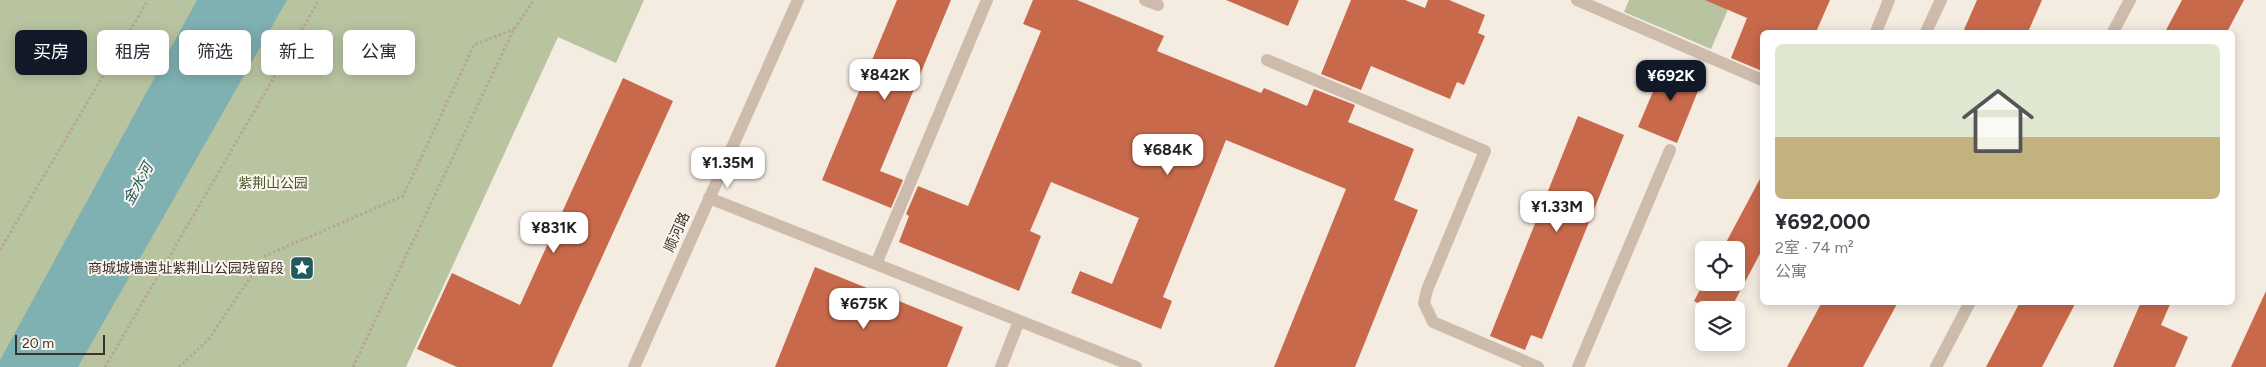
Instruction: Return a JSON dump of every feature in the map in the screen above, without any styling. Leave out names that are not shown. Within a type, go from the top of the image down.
[{"type":"street","name":"顺河路","points":[[634,367],[798,0]]},
{"type":"street","points":[[876,264],[987,0]]},
{"type":"street","points":[[1145,0],[1158,5]]},
{"type":"street","points":[[1577,0],[1760,79]]},
{"type":"street","points":[[1877,30],[1890,0]]},
{"type":"street","points":[[1927,30],[1941,0]]},
{"type":"street","points":[[2114,30],[2130,0]]},
{"type":"street","points":[[1267,60],[1484,151],[1427,290],[1424,303],[1433,322],[1538,367]]},
{"type":"street","points":[[1578,367],[1670,150]]},
{"type":"street","points":[[709,198],[1136,367]]},
{"type":"street","points":[[1936,367],[1968,305]]},
{"type":"street","points":[[1001,367],[1019,321]]},
{"type":"path","points":[[0,250],[148,0]]},
{"type":"path","points":[[105,367],[319,0]]},
{"type":"path","points":[[352,367],[514,29],[534,0]]},
{"type":"path","points":[[179,367],[208,340],[265,256],[403,196],[474,45],[514,29]]},
{"type":"green space","name":"紫荆山公园","points":[[0,0],[644,0],[616,63],[558,37],[406,367],[0,367]]},
{"type":"green space","points":[[1629,0],[1732,0],[1711,49],[1624,12]]},
{"type":"water","points":[[197,0],[287,0],[270,30],[261,30],[261,46],[251,63],[251,30],[181,30]]},
{"type":"water","name":"金水河","points":[[179,33],[179,75],[244,75],[78,367],[0,367],[0,360],[156,75],[169,75],[169,51]]},
{"type":"building","points":[[897,0],[951,0],[880,171],[903,180],[891,208],[822,180]]},
{"type":"building","points":[[1033,0],[1077,0],[1164,36],[1157,51],[1261,93],[1264,88],[1307,106],[1314,89],[1355,105],[1348,122],[1414,149],[1394,200],[1418,210],[1355,367],[1274,367],[1346,189],[1226,140],[1163,297],[1172,301],[1161,329],[1071,293],[1080,271],[1112,284],[1139,218],[1051,182],[1030,231],[1041,236],[1019,291],[899,242],[909,216],[906,214],[918,186],[968,206],[1041,31],[1023,24]]},
{"type":"building","points":[[1226,0],[1299,0],[1288,26]]},
{"type":"building","points":[[1351,0],[1405,0],[1425,8],[1428,0],[1449,0],[1485,15],[1478,33],[1485,36],[1464,85],[1457,82],[1450,99],[1371,66],[1361,90],[1321,74]]},
{"type":"building","points":[[1705,0],[1830,0],[1817,30],[1760,30],[1760,70],[1731,58],[1747,18]]},
{"type":"building","points":[[1977,0],[2042,0],[2029,30],[1964,30]]},
{"type":"building","points":[[2182,0],[2244,0],[2228,30],[2166,30]]},
{"type":"building","points":[[1666,61],[1704,76],[1677,143],[1638,127]]},
{"type":"building","points":[[623,78],[673,101],[552,367],[457,367],[417,349],[452,273],[520,305]]},
{"type":"building","points":[[1578,116],[1624,135],[1542,339],[1531,335],[1525,350],[1490,336]]},
{"type":"building","points":[[1760,179],[1760,254],[1745,282],[1745,241],[1727,241]]},
{"type":"building","points":[[815,267],[963,327],[947,367],[775,367]]},
{"type":"building","points":[[1699,291],[1740,291],[1735,301],[1694,301]]},
{"type":"building","points":[[2266,291],[2266,367],[2231,367]]},
{"type":"building","points":[[1820,305],[1896,305],[1863,367],[1787,367]]},
{"type":"building","points":[[2018,305],[2074,305],[2042,367],[1986,367]]},
{"type":"building","points":[[2140,305],[2170,305],[2161,325],[2188,337],[2175,367],[2113,367]]},
{"type":"place","name":"商城城墙遗址紫荆山公园残留段","points":[[302,268]]}]
